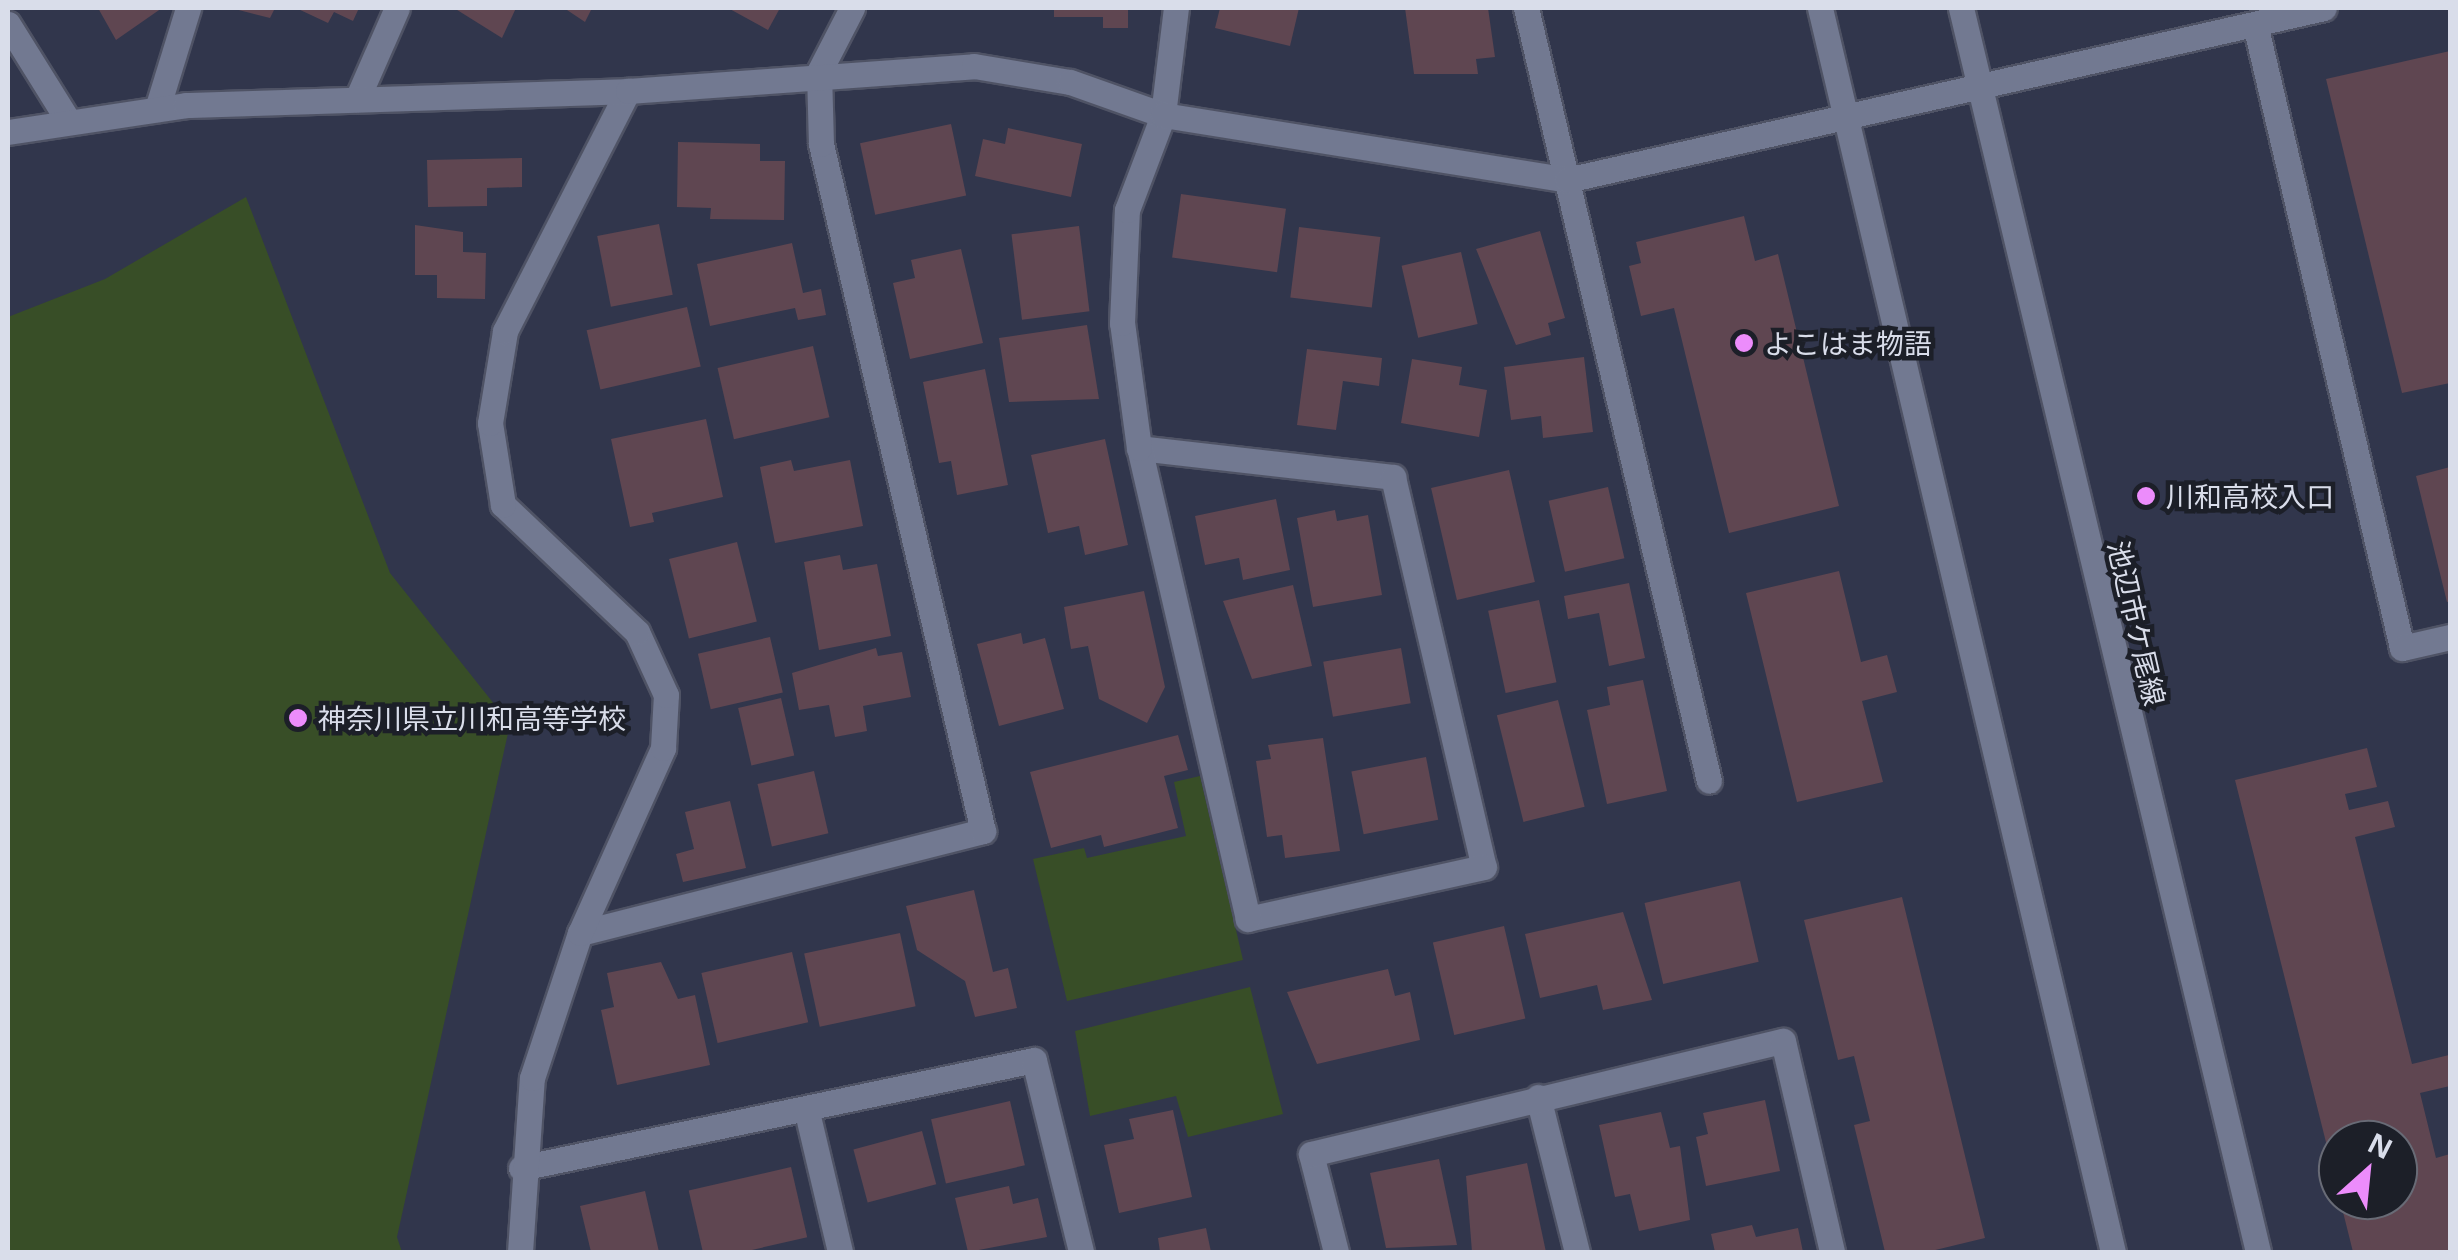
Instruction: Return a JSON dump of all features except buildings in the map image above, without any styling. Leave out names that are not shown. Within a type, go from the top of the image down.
[{"type":"street","points":[[157,110],[188,8]]},
{"type":"street","points":[[357,99],[397,8]]},
{"type":"street","points":[[580,933],[983,830],[821,144],[820,72],[852,8]]},
{"type":"street","points":[[1140,448],[1393,476],[1484,867],[1248,920],[1140,448],[1122,323],[1128,210],[1163,115],[1176,8]]},
{"type":"street","points":[[1526,8],[1709,781]]},
{"type":"street","points":[[1820,8],[2113,1252]]},
{"type":"street","name":"池辺市ケ尾線","points":[[1960,8],[2258,1252]]},
{"type":"street","points":[[8,132],[66,116],[357,99],[628,91],[820,72],[974,66],[1070,82],[1163,115],[1567,180],[1979,82],[2324,8]]},
{"type":"street","points":[[8,24],[66,116]]},
{"type":"street","points":[[2256,24],[2402,648],[2450,636]]},
{"type":"street","points":[[520,1252],[521,1168],[532,1078],[580,933],[663,748],[666,695],[637,632],[503,506],[490,423],[505,331],[628,91]]},
{"type":"street","points":[[1336,1252],[1312,1154],[1783,1041],[1832,1252]]},
{"type":"street","points":[[521,1168],[807,1112],[1034,1060],[1081,1252]]},
{"type":"street","points":[[1538,1097],[1578,1252]]},
{"type":"street","points":[[807,1112],[840,1252]]},
{"type":"green space","name":"神奈川県立川和高等学校","points":[[246,197],[390,573],[510,724],[397,1237],[402,1252],[8,1252],[8,317],[105,279]]},
{"type":"green space","points":[[1200,776],[1243,960],[1067,1001],[1033,859],[1084,848],[1087,858],[1186,836],[1174,782]]},
{"type":"green space","points":[[1250,987],[1283,1114],[1188,1137],[1176,1096],[1090,1116],[1075,1031]]},
{"type":"place","name":"よこはま物語","points":[[1744,343]]},
{"type":"place","name":"川和高校入口","points":[[2146,496]]},
{"type":"place","name":"神奈川県立川和高等学校","points":[[298,718]]}]
